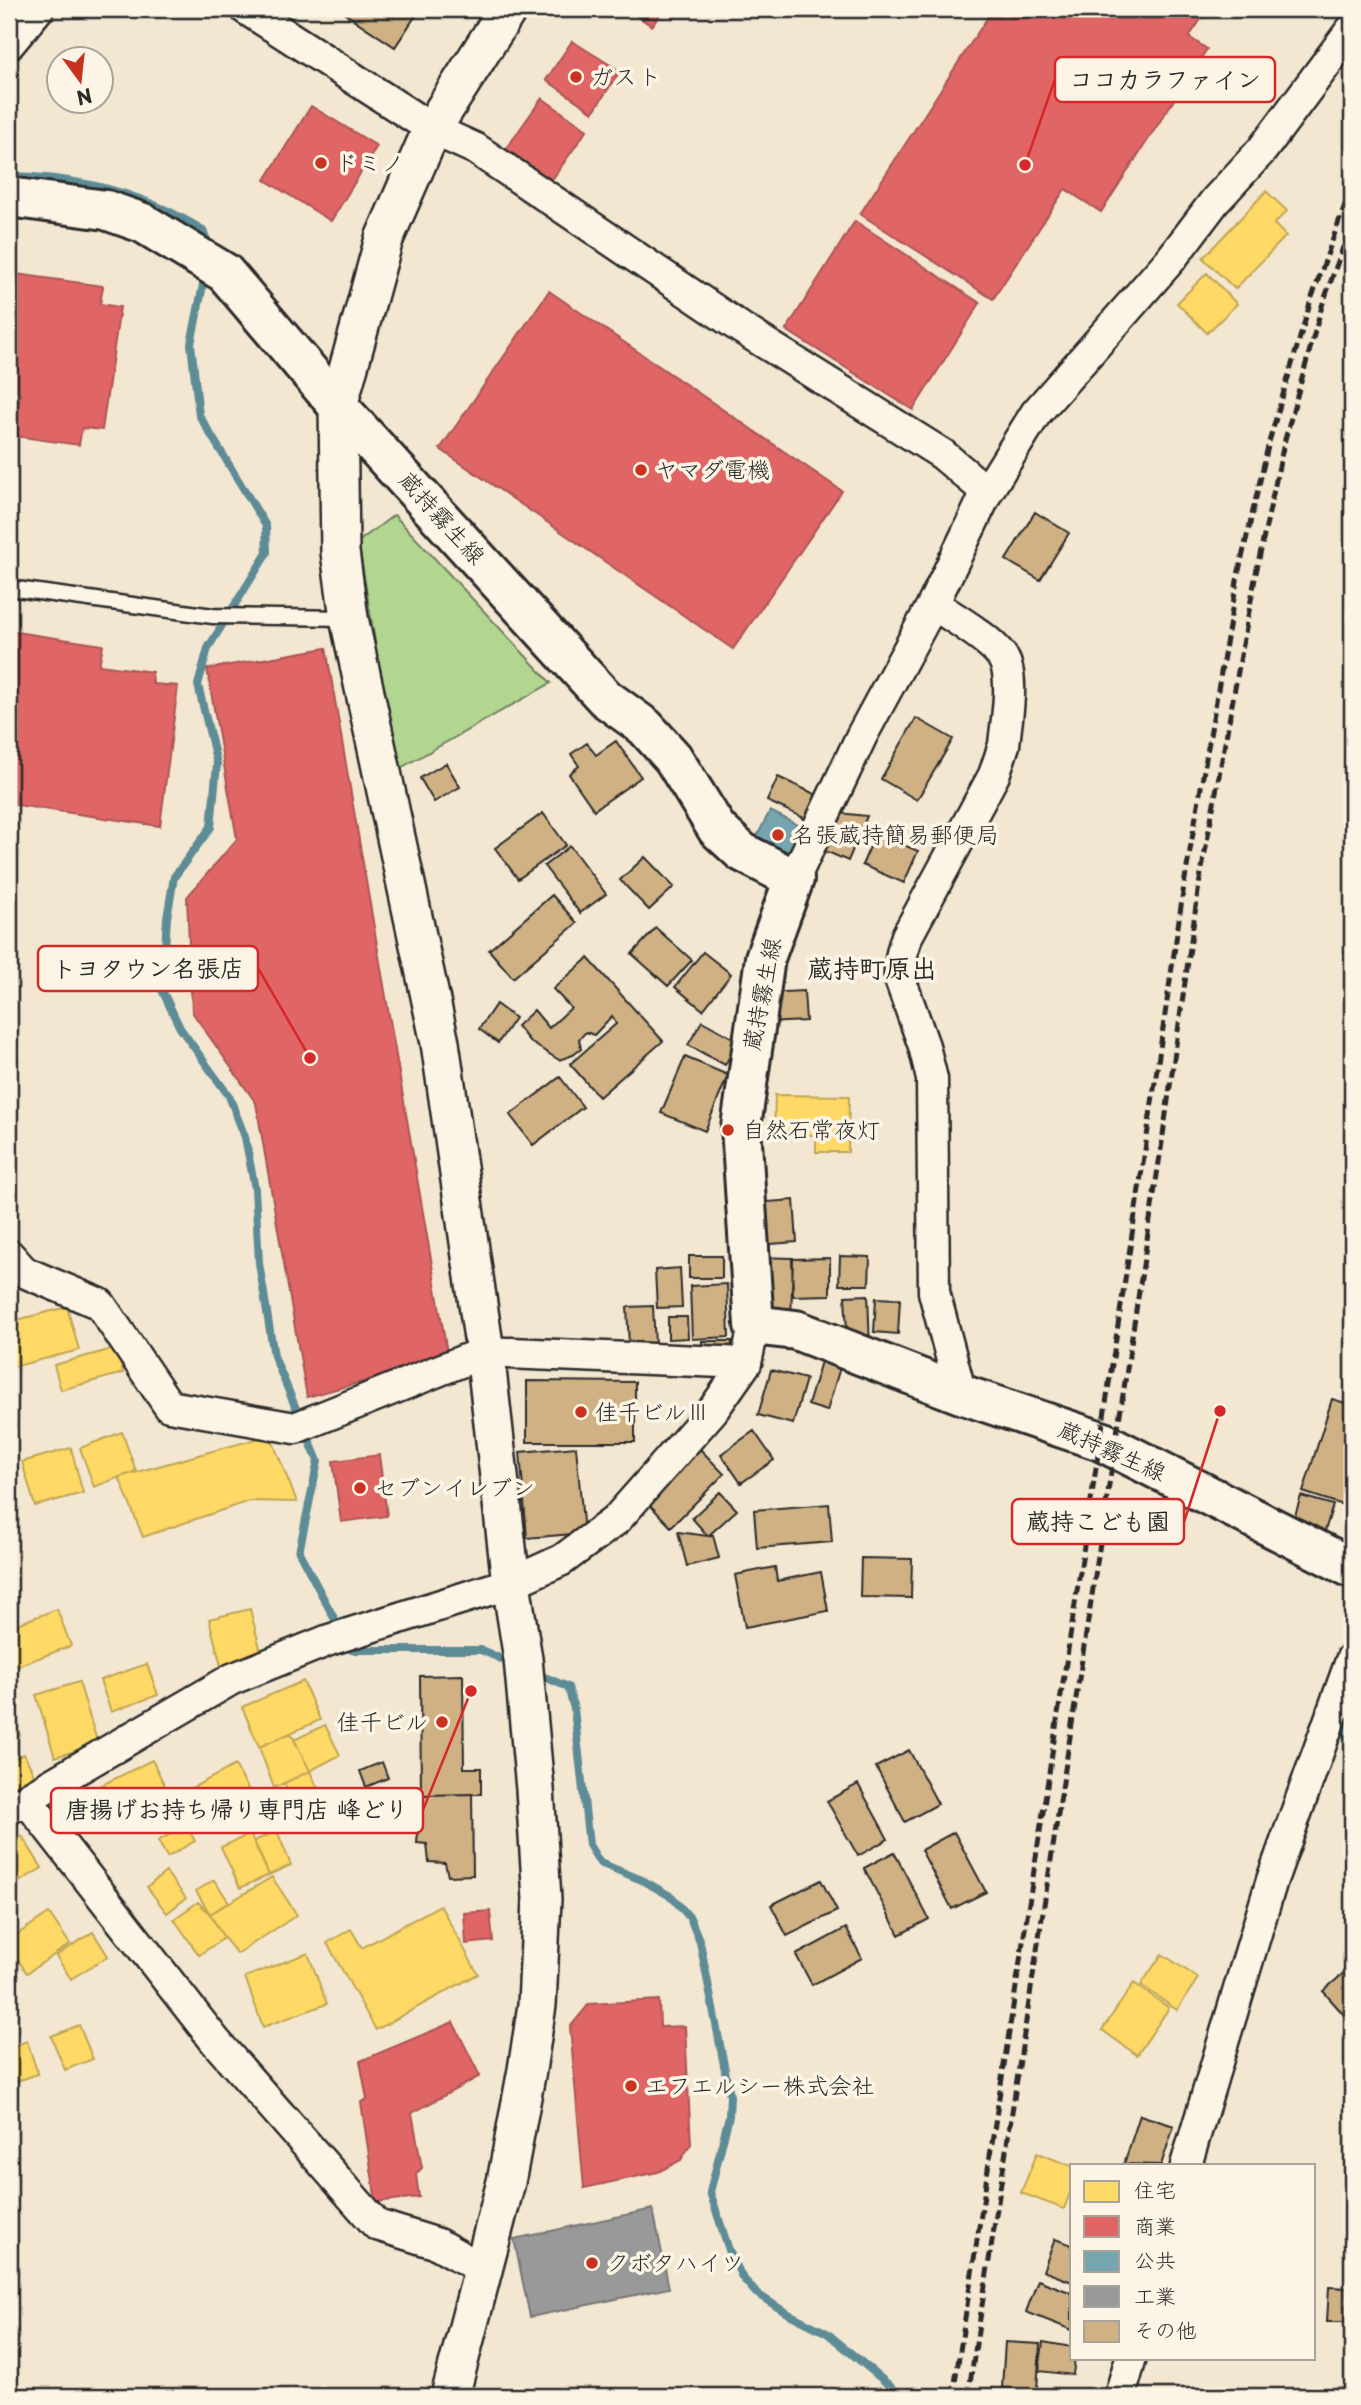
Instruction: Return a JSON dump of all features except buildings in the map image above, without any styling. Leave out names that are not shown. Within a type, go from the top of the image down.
[{"type":"main road","name":"蔵持霧生線","points":[[9,197],[106,210],[143,223],[225,273],[338,406],[605,698],[645,727],[673,758],[717,829],[742,852],[794,879],[765,958],[741,1127],[754,1325],[796,1330],[961,1394],[1101,1441],[1352,1568]]},
{"type":"street","points":[[9,44],[38,9]]},
{"type":"street","points":[[246,9],[432,129],[476,149],[741,328],[942,454],[987,492]]},
{"type":"street","points":[[450,2396],[506,2182],[537,2005],[542,1899],[521,1646],[511,1583],[485,1352],[440,1043],[349,618],[340,552],[338,406],[384,239],[432,129],[508,9]]},
{"type":"street","points":[[794,879],[862,735],[933,604],[987,492],[1036,413],[1171,259],[1215,201],[1262,150],[1352,29]]},
{"type":"street","points":[[933,604],[1002,655],[1008,675],[1004,745],[1001,755],[993,775],[907,936],[899,968],[900,979],[924,1046],[932,1079],[934,1292],[961,1394]]},
{"type":"street","points":[[9,1255],[24,1272],[100,1304],[169,1406],[308,1423],[485,1352],[746,1363]]},
{"type":"street","points":[[484,2270],[438,2244],[377,2225],[216,2042],[17,1804],[232,1679],[340,1636],[511,1583],[562,1560],[616,1520],[713,1410],[746,1363],[754,1325]]},
{"type":"street","points":[[1186,2164],[1272,1880],[1352,1658]]},
{"type":"lane","points":[[9,588],[213,616],[349,618]]},
{"type":"green space","points":[[394,515],[551,683],[397,770],[358,542]]},
{"type":"waterway","points":[[9,176],[47,178],[123,193],[170,212],[203,230],[210,248]]},
{"type":"waterway","points":[[205,275],[191,344],[199,415],[266,526],[267,553],[208,648],[198,685],[217,764],[211,827],[174,877],[167,918],[162,990],[180,1028],[229,1096],[245,1137],[255,1189],[259,1263],[274,1356],[318,1461],[299,1552],[351,1650],[481,1650],[513,1664]]},
{"type":"waterway","points":[[535,1673],[568,1687],[574,1709],[589,1845],[600,1863],[642,1880],[672,1897],[690,1918],[700,1942],[730,2096],[729,2116],[710,2192],[729,2250],[742,2277],[756,2293],[785,2312],[827,2333],[902,2396]]},
{"type":"railway","points":[[953,2396],[1185,879],[1238,575],[1269,442],[1311,300],[1352,185]]},
{"type":"railway","points":[[968,2396],[1161,1149],[1199,885],[1256,573],[1284,443],[1322,306],[1352,222]]},
{"type":"place","name":"ガスト","points":[[576,77]]},
{"type":"place","name":"ドミノ","points":[[321,163]]},
{"type":"place","name":"ココカラファイン","points":[[1025,165]]},
{"type":"place","name":"ヤマダ電機","points":[[641,470]]},
{"type":"place","name":"名張蔵持簡易郵便局","points":[[778,835]]},
{"type":"place","name":"トヨタウン名張店","points":[[310,1058]]},
{"type":"place","name":"自然石常夜灯","points":[[728,1130]]},
{"type":"place","name":"蔵持こども園","points":[[1220,1411]]},
{"type":"place","name":"佳千ビルⅢ","points":[[581,1412]]},
{"type":"place","name":"セブンイレブン","points":[[360,1488]]},
{"type":"place","name":"唐揚げお持ち帰り専門店 峰どり","points":[[471,1691]]},
{"type":"place","name":"佳千ビル","points":[[442,1722]]},
{"type":"place","name":"エフエルシー株式会社","points":[[631,2086]]},
{"type":"place","name":"クボタハイツ","points":[[592,2263]]},
{"type":"district","name":"蔵持町原出","points":[[872,969]]}]
